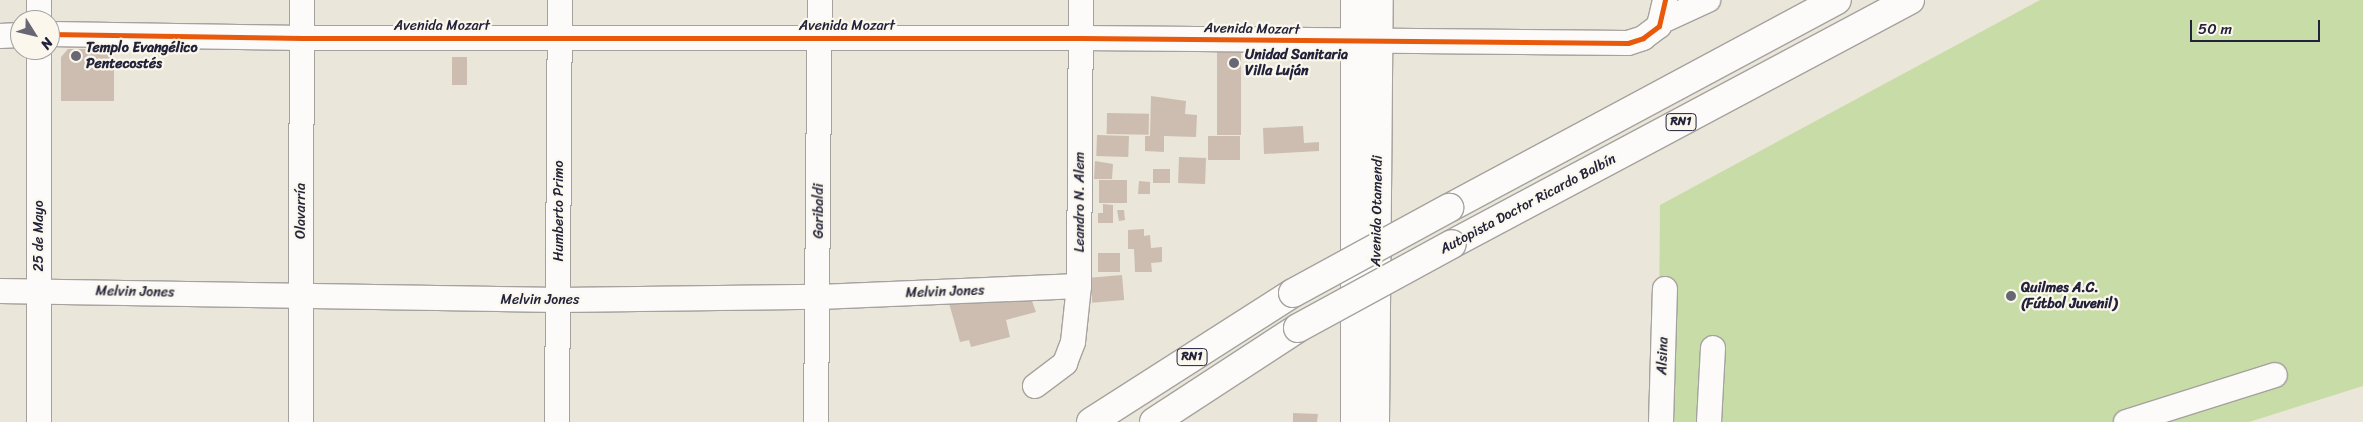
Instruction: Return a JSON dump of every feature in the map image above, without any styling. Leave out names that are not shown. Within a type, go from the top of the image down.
[{"type":"main road","name":"Avenida Otamendi","points":[[1355,0],[1367,42],[1375,422]]},
{"type":"main road","name":"Avenida Otamendi","points":[[1354,422],[1367,42],[1379,0]]},
{"type":"main road","name":"RN1","points":[[1091,422],[1293,293],[1837,0]]},
{"type":"main road","name":"Autopista Doctor Ricardo Balbín","points":[[1154,422],[1298,328],[1910,0]]},
{"type":"street","name":"Olavarría","points":[[301,422],[302,0]]},
{"type":"street","name":"Humberto Primo","points":[[557,422],[560,0]]},
{"type":"street","name":"Garibaldi","points":[[816,422],[819,297],[820,0]]},
{"type":"street","name":"Leandro N. Alem","points":[[1035,386],[1065,363],[1073,342],[1079,286],[1081,0]]},
{"type":"street","points":[[1663,11],[1683,14],[1708,0]]},
{"type":"street","name":"Avenida Mozart","points":[[60,34],[302,38],[559,36],[1081,38],[1628,44],[1644,38],[1663,11]]},
{"type":"street","name":"25 de Mayo","points":[[38,422],[39,60]]},
{"type":"street","name":"Melvin Jones","points":[[0,291],[39,290],[559,300],[819,297],[1079,286]]},
{"type":"street","name":"Alsina","points":[[1661,422],[1665,289]]},
{"type":"street","points":[[1709,422],[1713,348]]},
{"type":"street","points":[[2126,422],[2274,375]]},
{"type":"green space","name":"Quilmes A.C. (Fútbol Juvenil)","points":[[2040,0],[2363,0],[2363,386],[2249,422],[1658,422],[1660,205]]},
{"type":"building","points":[[1217,44],[1241,44],[1241,135],[1217,135]]},
{"type":"building","points":[[68,49],[114,49],[114,101],[61,101],[61,57]]},
{"type":"building","points":[[452,57],[467,57],[467,85],[452,85]]},
{"type":"building","points":[[1151,96],[1186,101],[1185,114],[1197,115],[1196,137],[1164,136],[1164,152],[1145,151],[1145,136],[1150,136]]},
{"type":"building","points":[[1107,113],[1149,114],[1149,135],[1107,134]]},
{"type":"building","points":[[1303,126],[1304,143],[1319,142],[1319,151],[1264,154],[1263,128]]},
{"type":"building","points":[[1097,135],[1129,136],[1128,157],[1096,156]]},
{"type":"building","points":[[1208,136],[1240,136],[1240,160],[1208,160]]},
{"type":"building","points":[[1179,157],[1206,158],[1205,184],[1178,183]]},
{"type":"building","points":[[1095,161],[1113,164],[1112,179],[1094,179]]},
{"type":"building","points":[[1153,169],[1170,169],[1170,183],[1153,183]]},
{"type":"building","points":[[1099,180],[1127,180],[1127,203],[1099,203]]},
{"type":"building","points":[[1139,181],[1150,182],[1150,194],[1138,194]]},
{"type":"building","points":[[1103,204],[1113,205],[1113,223],[1098,223],[1098,213],[1103,213]]},
{"type":"building","points":[[1117,210],[1124,210],[1125,220],[1119,221]]},
{"type":"building","points":[[1144,229],[1144,236],[1150,235],[1151,248],[1162,247],[1162,262],[1151,263],[1152,272],[1135,272],[1134,249],[1128,249],[1128,230]]},
{"type":"building","points":[[1098,253],[1120,253],[1120,272],[1098,272]]},
{"type":"building","points":[[1122,275],[1124,300],[1092,303],[1090,278]]},
{"type":"building","points":[[1028,290],[1036,312],[1006,320],[1010,337],[971,347],[969,340],[960,342],[949,303]]},
{"type":"building","points":[[1293,413],[1318,414],[1317,422],[1293,422]]},
{"type":"cycle path","points":[[60,34],[302,38],[1081,38],[1628,43],[1643,38],[1659,26],[1665,0]]},
{"type":"place","name":"Templo Evangélico Pentecostés","points":[[76,56]]},
{"type":"place","name":"Unidad Sanitaria Villa Luján","points":[[1234,63]]},
{"type":"place","name":"Quilmes A.C. (Fútbol Juvenil)","points":[[2011,296]]}]
